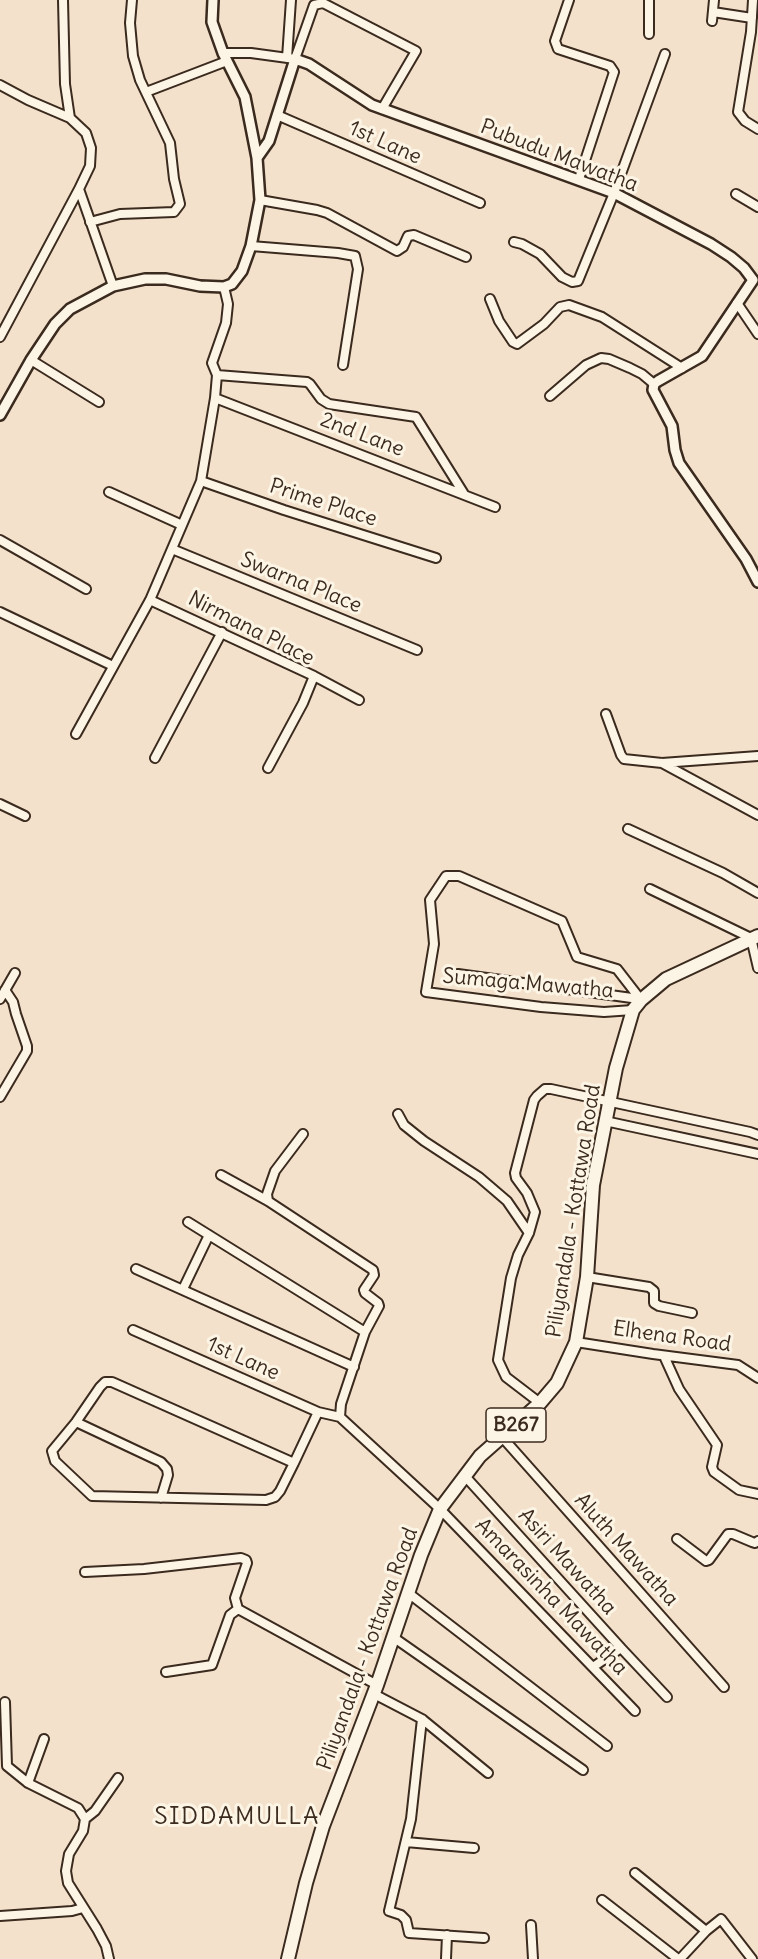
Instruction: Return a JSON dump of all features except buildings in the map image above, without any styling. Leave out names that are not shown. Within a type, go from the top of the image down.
[{"type":"main road","points":[[638,1003],[666,979],[755,937]]},
{"type":"main road","name":"Piliyandala - Kottawa Road","points":[[288,1959],[315,1849],[376,1690],[407,1592],[440,1509],[480,1456],[540,1403],[557,1383],[576,1342],[587,1277],[593,1185],[616,1068],[638,1003]]},
{"type":"street","points":[[63,0],[65,84],[70,118]]},
{"type":"street","points":[[90,222],[120,214],[174,212],[180,204],[174,179],[170,143],[140,80],[133,56],[130,23],[132,0]]},
{"type":"street","points":[[0,415],[31,360],[55,324],[70,309],[113,286],[144,279],[166,279],[200,286],[224,287],[232,284],[242,271],[251,246],[260,200],[257,158],[245,97],[225,57],[212,22],[213,0]]},
{"type":"street","points":[[291,0],[291,58]]},
{"type":"street","points":[[569,0],[555,41],[558,49],[610,66],[614,72],[579,179]]},
{"type":"street","points":[[649,0],[649,34]]},
{"type":"street","points":[[712,21],[714,0]]},
{"type":"street","points":[[753,0],[738,112],[745,121],[758,129]]},
{"type":"street","points":[[257,158],[268,141],[277,115],[291,58],[314,5],[318,3],[323,3],[416,51],[382,109]]},
{"type":"street","points":[[713,12],[752,18]]},
{"type":"street","points":[[146,92],[225,57],[251,53],[291,58]]},
{"type":"street","points":[[514,242],[540,254],[562,277],[572,282],[578,281],[614,193],[665,54]]},
{"type":"street","name":"Pubudu Mawatha","points":[[291,58],[309,64],[361,99],[382,109],[614,193],[711,244],[755,276],[702,356],[654,384]]},
{"type":"street","points":[[0,85],[70,118],[86,133],[91,148],[90,166],[79,189],[0,337]]},
{"type":"street","name":"1st Lane","points":[[277,115],[480,203]]},
{"type":"street","points":[[79,189],[113,286]]},
{"type":"street","points":[[736,194],[758,207]]},
{"type":"street","points":[[260,200],[327,213],[397,251],[404,247],[408,236],[414,235],[466,258]]},
{"type":"street","points":[[251,246],[338,252],[355,256],[358,269],[343,366]]},
{"type":"street","points":[[76,734],[150,600],[201,481],[215,398],[217,375],[212,363],[226,323],[228,304],[224,287]]},
{"type":"street","points":[[490,299],[499,321],[513,342],[517,344],[544,324],[560,307],[569,305],[602,317],[682,368]]},
{"type":"street","points":[[737,303],[758,334]]},
{"type":"street","points":[[550,396],[586,365],[601,358],[624,365],[642,374],[654,384],[654,393],[672,426],[679,463],[746,560],[758,582]]},
{"type":"street","points":[[31,360],[99,402]]},
{"type":"street","points":[[217,375],[306,382],[321,399],[329,404],[416,417],[464,494]]},
{"type":"street","name":"2nd Lane","points":[[215,398],[495,507]]},
{"type":"street","name":"Prime Place","points":[[201,481],[436,558]]},
{"type":"street","points":[[109,492],[182,525]]},
{"type":"street","points":[[0,540],[86,589]]},
{"type":"street","name":"Swarna Place","points":[[172,549],[417,650]]},
{"type":"street","name":"Nirmana Place","points":[[150,600],[314,676],[303,703],[268,768]]},
{"type":"street","points":[[0,612],[113,666]]},
{"type":"street","points":[[155,758],[222,632]]},
{"type":"street","points":[[314,676],[359,700]]},
{"type":"street","points":[[606,714],[624,759],[662,763],[758,756]]},
{"type":"street","points":[[662,763],[758,815]]},
{"type":"street","points":[[0,804],[25,816]]},
{"type":"street","points":[[628,829],[723,873],[758,892]]},
{"type":"street","name":"Sumaga Mawatha","points":[[446,876],[459,876],[562,921],[577,957],[617,969],[638,1003],[604,1012],[541,1007],[426,992],[434,944],[430,900],[446,876]]},
{"type":"street","points":[[650,889],[755,937],[758,968]]},
{"type":"street","points":[[0,999],[15,973]]},
{"type":"street","points":[[458,974],[638,1003]]},
{"type":"street","points":[[0,1097],[25,1057],[27,1046],[13,1002],[5,990]]},
{"type":"street","points":[[540,1403],[506,1377],[498,1360],[511,1278],[518,1255],[529,1233],[534,1212],[527,1193],[515,1173],[534,1100],[540,1092],[551,1089],[750,1132],[758,1136]]},
{"type":"street","points":[[398,1114],[404,1125],[424,1141],[479,1177],[507,1201],[529,1233]]},
{"type":"street","points":[[606,1121],[758,1154]]},
{"type":"street","points":[[268,1201],[267,1194],[275,1171],[303,1134]]},
{"type":"street","points":[[221,1175],[268,1201],[373,1270],[374,1275],[364,1290],[379,1306],[365,1332],[341,1404],[340,1418]]},
{"type":"street","points":[[188,1222],[365,1332]]},
{"type":"street","points":[[183,1289],[209,1235]]},
{"type":"street","points":[[136,1269],[354,1367]]},
{"type":"street","points":[[587,1277],[649,1287],[654,1291],[654,1303],[692,1313]]},
{"type":"street","name":"1st Lane","points":[[133,1330],[318,1412],[340,1418]]},
{"type":"street","name":"Elhena Road","points":[[576,1342],[738,1365],[758,1378]]},
{"type":"street","points":[[664,1356],[679,1389],[717,1445],[712,1467],[714,1472],[739,1490],[758,1494]]},
{"type":"street","points":[[294,1463],[112,1382],[105,1382],[100,1387],[52,1451],[53,1456],[87,1492],[99,1497],[266,1500],[274,1497],[280,1491],[294,1463],[318,1412]]},
{"type":"street","name":"Amarasinha Mawatha","points":[[340,1418],[440,1509],[635,1711]]},
{"type":"street","points":[[76,1422],[161,1461],[168,1475],[161,1498]]},
{"type":"street","name":"Aluth Mawatha","points":[[502,1437],[724,1687]]},
{"type":"street","name":"Asiri Mawatha","points":[[464,1475],[667,1697]]},
{"type":"street","points":[[677,1539],[706,1561],[728,1534],[755,1543],[758,1541]]},
{"type":"street","points":[[85,1572],[144,1569],[242,1558],[247,1563],[235,1598],[237,1609],[422,1719],[488,1773]]},
{"type":"street","points":[[407,1592],[607,1746]]},
{"type":"street","points":[[166,1672],[212,1665],[230,1615],[237,1609]]},
{"type":"street","points":[[393,1637],[583,1770]]},
{"type":"street","points":[[593,1667],[621,1648]]},
{"type":"street","points":[[5,1702],[2,1716],[3,1769],[78,1808],[85,1819]]},
{"type":"street","points":[[422,1719],[411,1819],[388,1911],[401,1915],[406,1920],[410,1933],[484,1938]]},
{"type":"street","points":[[28,1783],[44,1739]]},
{"type":"street","points":[[110,1959],[97,1929],[68,1883],[66,1871],[69,1854],[83,1831],[85,1819],[95,1811],[118,1778]]},
{"type":"street","points":[[406,1842],[474,1848]]},
{"type":"street","points":[[635,1873],[706,1931]]},
{"type":"street","points":[[602,1900],[679,1959],[721,1919],[752,1959]]},
{"type":"street","points":[[0,1916],[72,1911],[83,1908]]},
{"type":"street","points":[[531,1925],[533,1959]]},
{"type":"street","points":[[446,1959],[447,1935]]},
{"type":"district","name":"SIDDAMULLA","points":[[237,1817]]}]
